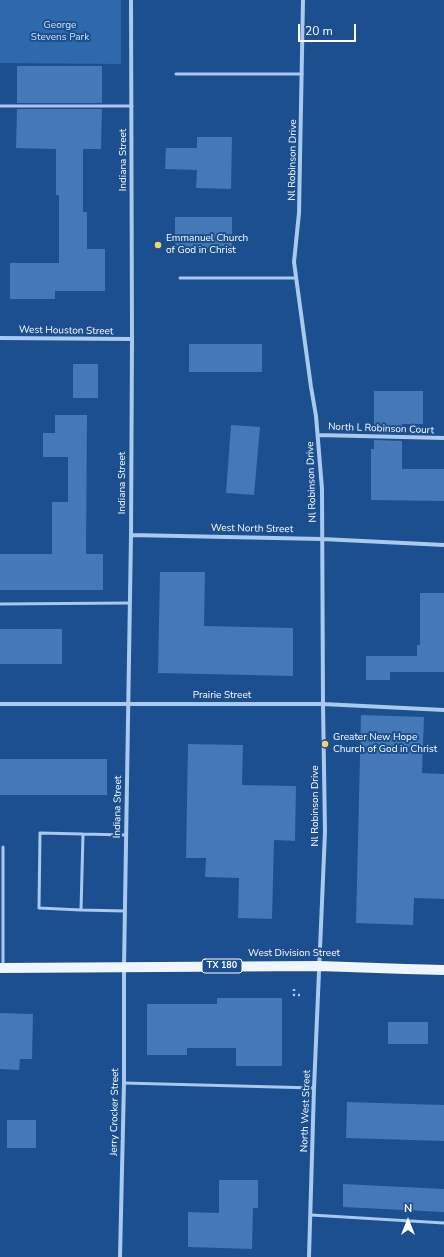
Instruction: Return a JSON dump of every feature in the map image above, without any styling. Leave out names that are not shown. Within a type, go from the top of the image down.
[{"type":"main road","name":"West Division Street","points":[[2,968],[319,966],[406,970],[444,970]]},
{"type":"street","name":"Indiana Street","points":[[124,967],[131,535],[131,0]]},
{"type":"street","name":"Nl Robinson Drive","points":[[303,0],[300,212],[294,262],[316,416],[322,489],[322,704],[325,832],[319,966]]},
{"type":"street","name":"West Houston Street","points":[[0,338],[132,339]]},
{"type":"street","name":"North L Robinson Court","points":[[318,435],[444,438]]},
{"type":"street","name":"West North Street","points":[[131,535],[322,538],[444,546]]},
{"type":"street","name":"Prairie Street","points":[[0,704],[322,704],[444,710]]},
{"type":"street","name":"North West Street","points":[[309,1257],[319,966]]},
{"type":"street","name":"Jerry Crocker Street","points":[[120,1257],[124,1083],[124,967]]},
{"type":"lane","points":[[176,74],[302,74]]},
{"type":"lane","points":[[0,106],[132,106]]},
{"type":"lane","points":[[180,278],[296,278]]},
{"type":"lane","points":[[0,604],[130,603]]},
{"type":"lane","points":[[125,911],[39,908],[40,833],[126,835]]},
{"type":"lane","points":[[81,910],[83,834]]},
{"type":"lane","points":[[2,968],[3,847]]},
{"type":"lane","points":[[124,1083],[314,1088]]},
{"type":"lane","points":[[311,1215],[444,1223]]},
{"type":"path","points":[[294,989],[294,995],[300,995]]},
{"type":"green space","name":"George Stevens Park","points":[[0,0],[121,0],[121,64],[0,63]]},
{"type":"building","points":[[17,66],[102,66],[102,103],[17,103]]},
{"type":"building","points":[[17,109],[102,109],[101,149],[83,149],[83,212],[87,212],[87,249],[105,249],[105,291],[55,291],[55,299],[10,299],[10,263],[59,263],[59,195],[56,195],[56,149],[16,148]]},
{"type":"building","points":[[197,137],[232,137],[231,189],[196,188],[197,170],[165,169],[166,148],[197,148]]},
{"type":"building","points":[[175,217],[232,217],[232,248],[175,248]]},
{"type":"building","points":[[189,344],[262,344],[262,372],[189,372]]},
{"type":"building","points":[[73,364],[98,364],[98,398],[73,398]]},
{"type":"building","points":[[374,391],[423,391],[423,424],[402,424],[402,434],[374,433]]},
{"type":"building","points":[[55,415],[87,415],[86,554],[103,554],[103,590],[0,590],[0,554],[52,554],[52,502],[68,502],[68,457],[43,457],[43,433],[55,433]]},
{"type":"building","points":[[231,425],[260,427],[254,495],[226,493]]},
{"type":"building","points":[[374,440],[402,441],[402,469],[444,469],[444,501],[371,500],[371,449],[374,449]]},
{"type":"building","points":[[160,572],[205,572],[204,626],[293,628],[293,676],[158,673]]},
{"type":"building","points":[[420,593],[444,593],[444,672],[390,672],[390,680],[366,680],[366,656],[417,656],[417,645],[420,645]]},
{"type":"building","points":[[0,629],[62,629],[62,664],[0,664]]},
{"type":"building","points":[[361,715],[424,717],[422,773],[444,774],[444,899],[414,898],[413,925],[356,923]]},
{"type":"building","points":[[188,744],[243,745],[242,785],[296,786],[295,841],[274,840],[272,919],[238,918],[239,878],[205,877],[206,858],[186,858]]},
{"type":"building","points":[[0,759],[107,759],[107,795],[0,795]]},
{"type":"building","points":[[217,998],[282,998],[282,1066],[236,1066],[236,1048],[187,1048],[187,1055],[147,1055],[147,1004],[217,1004]]},
{"type":"building","points":[[0,1013],[33,1014],[32,1059],[20,1059],[19,1070],[0,1069]]},
{"type":"building","points":[[388,1022],[428,1022],[428,1044],[388,1044]]},
{"type":"building","points":[[347,1102],[444,1105],[444,1141],[346,1138]]},
{"type":"building","points":[[7,1120],[36,1120],[36,1148],[7,1148]]},
{"type":"building","points":[[219,1180],[258,1180],[258,1208],[253,1208],[252,1249],[188,1247],[188,1212],[219,1213]]},
{"type":"building","points":[[343,1184],[444,1189],[444,1212],[343,1207]]},
{"type":"place","name":"Emmanuel Church of God in Christ","points":[[158,245]]},
{"type":"place","name":"Greater New Hope Church of God in Christ","points":[[325,744]]}]
